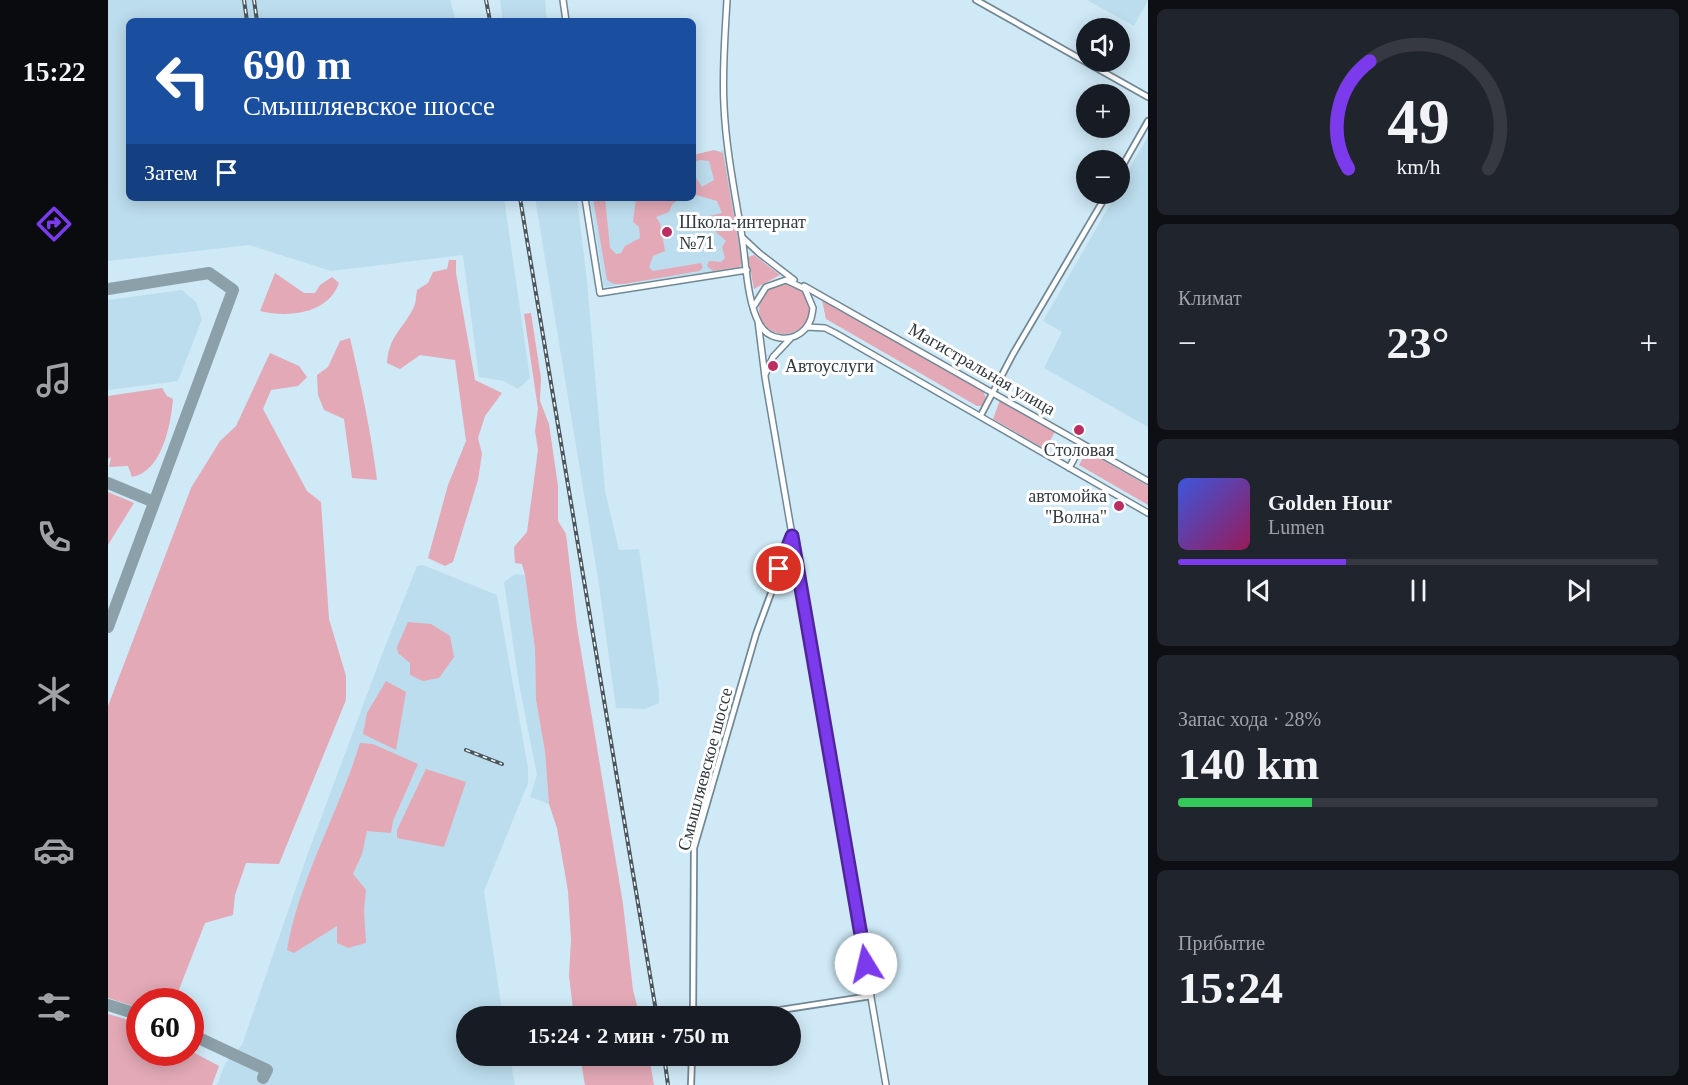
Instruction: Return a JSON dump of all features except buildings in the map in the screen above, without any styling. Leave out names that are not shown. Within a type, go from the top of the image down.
[{"type":"main road","points":[[562,0],[565,18]]},
{"type":"main road","points":[[727,0],[724,115],[727,145],[886,1085]]},
{"type":"main road","points":[[585,201],[600,293],[747,270]]},
{"type":"main road","name":"Магистральная улица","points":[[742,237],[759,254],[800,284],[1148,481]]},
{"type":"main road","points":[[754,306],[761,292],[772,283],[786,280],[800,284],[810,294],[813,308],[807,327]]},
{"type":"main road","points":[[758,321],[775,337],[790,338]]},
{"type":"main road","points":[[765,377],[772,357],[790,338],[807,327],[825,328],[981,415],[1148,513]]},
{"type":"main road","points":[[1069,468],[1082,444]]},
{"type":"street","points":[[976,0],[1148,97]]},
{"type":"street","points":[[1130,153],[1148,121]]},
{"type":"street","points":[[981,415],[992,391],[1101,204]]},
{"type":"street","name":"Смышляевское шоссе","points":[[693,1006],[694,848],[756,634],[792,536]]},
{"type":"street","points":[[801,1007],[871,996]]},
{"type":"street","points":[[692,1066],[692,1085]]},
{"type":"shaded area","points":[[108,0],[450,0],[455,18],[126,18],[126,201],[504,201],[530,378],[518,389],[504,381],[479,377],[463,255],[331,271],[249,245],[108,261]]},
{"type":"shaded area","points":[[500,0],[545,0],[547,18],[503,18]]},
{"type":"shaded area","points":[[1087,0],[1148,0],[1134,26],[1130,24],[1130,18],[1120,18]]},
{"type":"shaded area","points":[[1148,136],[1148,427],[1044,368],[1062,332],[1043,321],[1110,204],[1130,204],[1130,168]]},
{"type":"shaded area","points":[[714,150],[723,153],[742,263],[739,267],[713,271],[707,266],[709,261],[721,262],[725,258],[722,247],[726,241],[716,232],[709,216],[722,213],[717,201],[696,195],[696,178],[702,187],[714,180],[709,161],[696,162],[696,154]]},
{"type":"shaded area","name":"Школа-интернат №71","points":[[724,150],[744,267],[604,287],[590,201],[696,201],[696,155]]},
{"type":"shaded area","points":[[535,201],[577,201],[587,281],[605,491],[619,550],[639,549],[659,692],[659,703],[645,709],[616,708],[598,578]]},
{"type":"shaded area","points":[[594,201],[605,201],[610,248],[616,254],[621,253],[625,246],[640,238],[639,227],[633,222],[636,201],[677,201],[669,212],[656,217],[660,223],[665,251],[653,256],[649,267],[653,271],[701,263],[703,268],[699,271],[624,284],[614,284],[607,280]]},
{"type":"shaded area","points":[[754,255],[780,275],[754,289],[748,257]]},
{"type":"shaded area","points":[[449,260],[456,260],[456,273],[475,380],[502,393],[485,416],[478,438],[482,454],[478,480],[453,562],[445,566],[428,558],[448,485],[466,441],[455,360],[420,355],[400,369],[387,363],[390,346],[414,307],[417,290],[428,283],[433,272],[447,269]]},
{"type":"shaded area","points":[[275,273],[304,293],[315,293],[320,285],[332,277],[339,283],[334,293],[326,301],[306,311],[283,314],[260,311]]},
{"type":"shaded area","points":[[779,284],[789,284],[802,291],[809,304],[809,314],[802,327],[789,334],[779,334],[770,330],[763,323],[759,314],[759,304],[763,295],[770,288]]},
{"type":"shaded area","points":[[182,290],[196,302],[202,319],[178,381],[108,390],[108,300]]},
{"type":"shaded area","points":[[822,300],[983,391],[986,398],[982,406],[977,406],[826,319]]},
{"type":"shaded area","points":[[531,313],[541,378],[540,401],[549,424],[558,486],[558,521],[566,534],[577,627],[623,904],[633,990],[637,1006],[573,1006],[569,976],[571,940],[568,891],[557,828],[549,804],[545,752],[536,700],[535,649],[525,575],[522,564],[515,563],[514,547],[527,532],[538,450],[535,431],[538,409],[524,314]]},
{"type":"shaded area","points":[[350,338],[372,444],[377,480],[352,478],[344,419],[324,410],[318,395],[317,375],[328,367],[340,341]]},
{"type":"shaded area","points":[[270,353],[299,366],[307,377],[298,386],[271,390],[263,409],[307,491],[321,502],[329,619],[346,676],[346,700],[279,864],[246,863],[235,895],[233,915],[205,923],[180,988],[126,988],[126,1004],[108,998],[108,706],[191,488],[220,441],[236,426]]},
{"type":"shaded area","points":[[162,388],[167,396],[173,399],[167,433],[158,457],[142,473],[132,477],[128,466],[109,467],[111,457],[108,459],[108,396]]},
{"type":"shaded area","points":[[1000,400],[1055,432],[1045,449],[993,419]]},
{"type":"shaded area","points":[[1087,451],[1148,486],[1148,505],[1079,465]]},
{"type":"shaded area","points":[[108,492],[134,503],[108,545]]},
{"type":"shaded area","points":[[423,565],[497,595],[528,768],[528,783],[484,891],[501,1006],[456,1006],[456,1066],[512,1066],[515,1085],[217,1085],[225,1064],[242,1045],[308,853],[417,566]]},
{"type":"shaded area","points":[[515,574],[525,575],[535,649],[536,700],[545,752],[549,804],[530,797],[537,775],[519,684],[504,582]]},
{"type":"shaded area","points":[[408,622],[431,624],[450,636],[454,657],[439,678],[423,681],[410,675],[410,663],[398,653],[397,647]]},
{"type":"shaded area","points":[[386,681],[406,692],[396,750],[363,734],[367,713]]},
{"type":"shaded area","points":[[360,743],[373,744],[418,764],[393,821],[391,833],[367,831],[362,854],[353,874],[366,890],[364,910],[366,943],[348,948],[337,943],[337,926],[294,953],[287,950],[301,897]]},
{"type":"shaded area","points":[[426,769],[466,782],[444,847],[397,838],[397,830]]},
{"type":"shaded area","points":[[108,1014],[126,1019],[126,1066],[204,1066],[204,1058],[219,1066],[212,1085],[108,1085]]},
{"type":"shaded area","points":[[582,1066],[651,1066],[654,1085],[585,1085]]},
{"type":"taxiway","points":[[108,289],[209,273],[233,290],[108,627]]},
{"type":"taxiway","points":[[108,483],[154,502]]},
{"type":"taxiway","points":[[108,1005],[126,1011]]},
{"type":"taxiway","points":[[204,1041],[267,1070],[263,1078]]},
{"type":"railway","points":[[244,0],[247,18]]},
{"type":"railway","points":[[254,0],[257,18]]},
{"type":"railway","points":[[486,0],[489,18]]},
{"type":"railway","points":[[521,201],[655,1006]]},
{"type":"railway","points":[[466,750],[502,764]]},
{"type":"railway","points":[[665,1066],[668,1085]]},
{"type":"place","name":"Школа-интернат №71","points":[[667,232]]},
{"type":"place","name":"Автоуслуги","points":[[773,366]]},
{"type":"place","name":"Столовая","points":[[1079,430]]},
{"type":"place","name":"автомойка \"Волна\"","points":[[1119,506]]},
{"type":"route","points":[[779,569],[792,536],[866,964]]}]
